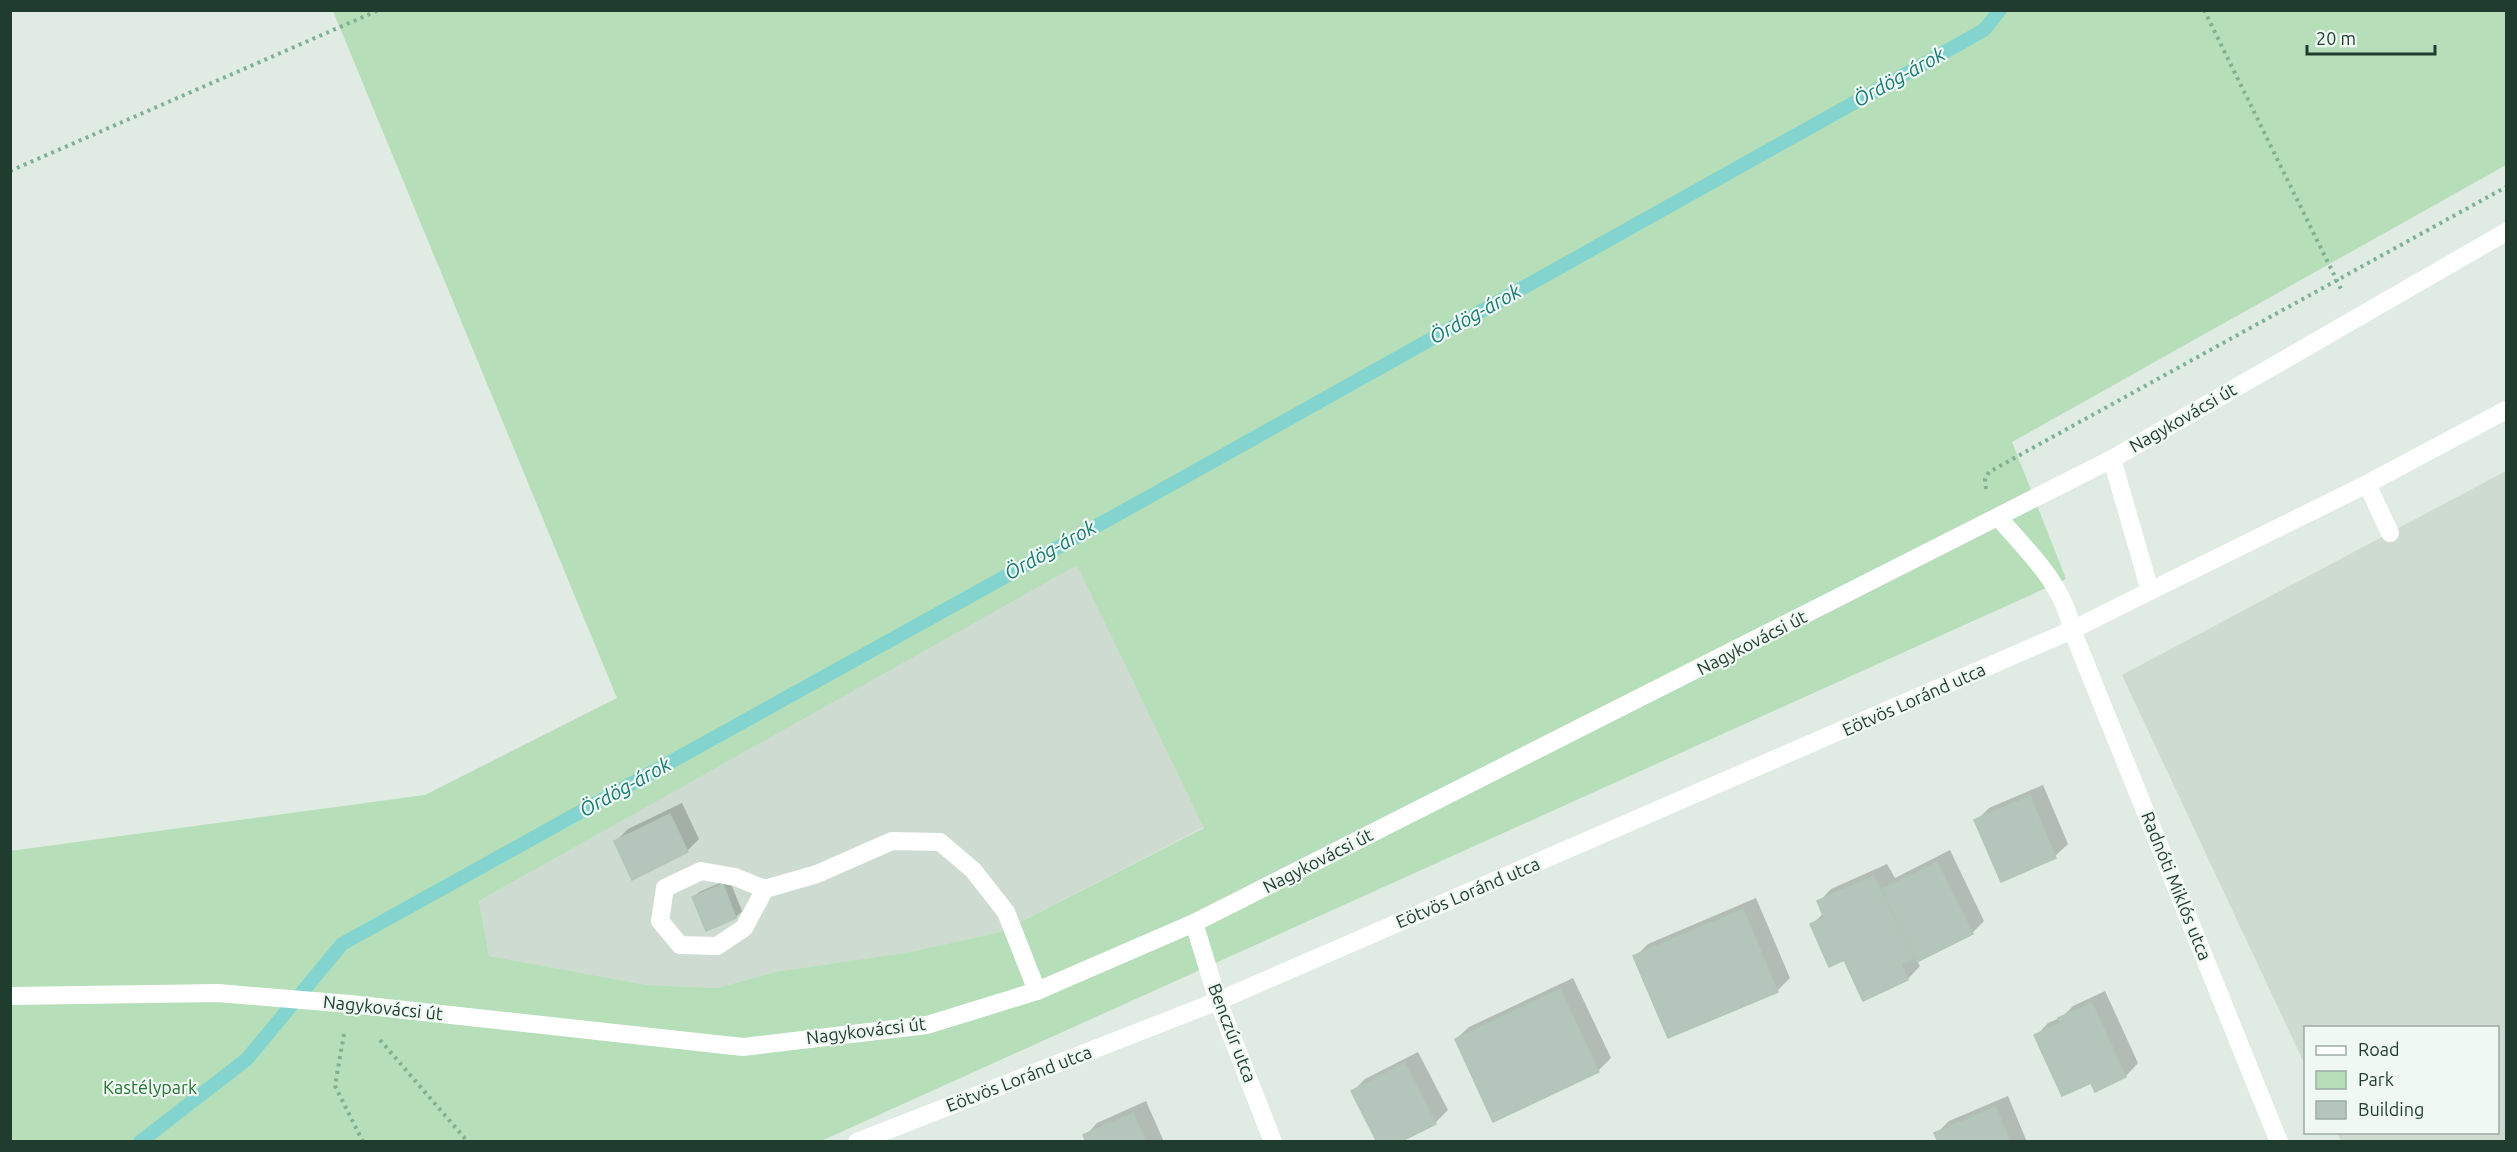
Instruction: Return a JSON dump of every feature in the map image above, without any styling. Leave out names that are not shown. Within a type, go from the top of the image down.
[{"type":"street","name":"Nagykovácsi út","points":[[10,996],[218,993],[350,1004],[743,1047],[927,1025],[1037,991],[1194,923],[2112,459],[2506,232]]},
{"type":"street","name":"Eötvös Loránd utca","points":[[857,1142],[1218,1001],[2072,630],[2367,484],[2506,410]]},
{"type":"street","points":[[2112,459],[2150,591]]},
{"type":"street","points":[[2367,484],[2391,533]]},
{"type":"street","name":"Radnóti Miklós utca","points":[[1998,517],[2058,588],[2069,611],[2072,630],[2279,1142]]},
{"type":"street","points":[[765,889],[744,928],[717,945],[680,945],[660,921],[665,888],[701,871],[735,877],[765,889],[817,874],[892,842],[940,842],[973,870],[1006,912],[1037,991]]},
{"type":"street","name":"Benczúr utca","points":[[1194,923],[1218,1001],[1273,1142]]},
{"type":"path","points":[[10,171],[379,10]]},
{"type":"path","points":[[2204,10],[2336,281],[2358,318]]},
{"type":"path","points":[[1998,517],[1985,487],[1984,479],[1989,472],[2506,187]]},
{"type":"path","points":[[350,1004],[335,1086],[363,1142]]},
{"type":"path","points":[[350,1004],[468,1142]]},
{"type":"shaded area","points":[[2506,471],[2506,1141],[2341,1141],[2338,1134],[2499,1134],[2499,1026],[2304,1026],[2304,1063],[2122,675]]},
{"type":"shaded area","points":[[1077,564],[1204,827],[1001,932],[912,952],[775,972],[717,988],[647,985],[489,956],[479,901]]},
{"type":"green space","name":"Kastélypark","points":[[333,11],[2506,11],[2506,165],[2012,442],[2066,579],[821,1141],[11,1141],[10,851],[425,795],[617,698]],"holes":[[[1077,565],[1204,828],[1001,932],[911,952],[775,972],[717,988],[647,985],[489,956],[479,901]]]},
{"type":"building","points":[[2030,796],[2056,858],[2001,882],[1974,820]]},
{"type":"building","points":[[670,814],[688,852],[632,880],[614,841]]},
{"type":"building","points":[[1937,862],[1973,934],[1917,962],[1882,889]]},
{"type":"building","points":[[1874,876],[1915,958],[1901,964],[1908,980],[1863,1001],[1844,960],[1829,967],[1810,924],[1824,918],[1817,901]]},
{"type":"building","points":[[723,884],[736,918],[706,931],[692,897]]},
{"type":"building","points":[[1743,909],[1778,992],[1668,1038],[1633,956]]},
{"type":"building","points":[[1560,989],[1599,1072],[1493,1122],[1455,1039]]},
{"type":"building","points":[[2092,1003],[2126,1077],[2095,1092],[2091,1083],[2062,1096],[2034,1035],[2060,1023],[2058,1018]]},
{"type":"building","points":[[1405,1063],[1436,1124],[1400,1142],[1377,1142],[1351,1091]]},
{"type":"building","points":[[1996,1107],[2010,1142],[1938,1142],[1934,1133]]},
{"type":"building","points":[[1133,1113],[1146,1142],[1086,1142],[1083,1135]]},
{"type":"waterway","name":"Ördög-árok","points":[[140,1142],[247,1059],[342,944],[1156,493],[1984,30],[2000,10]]}]
